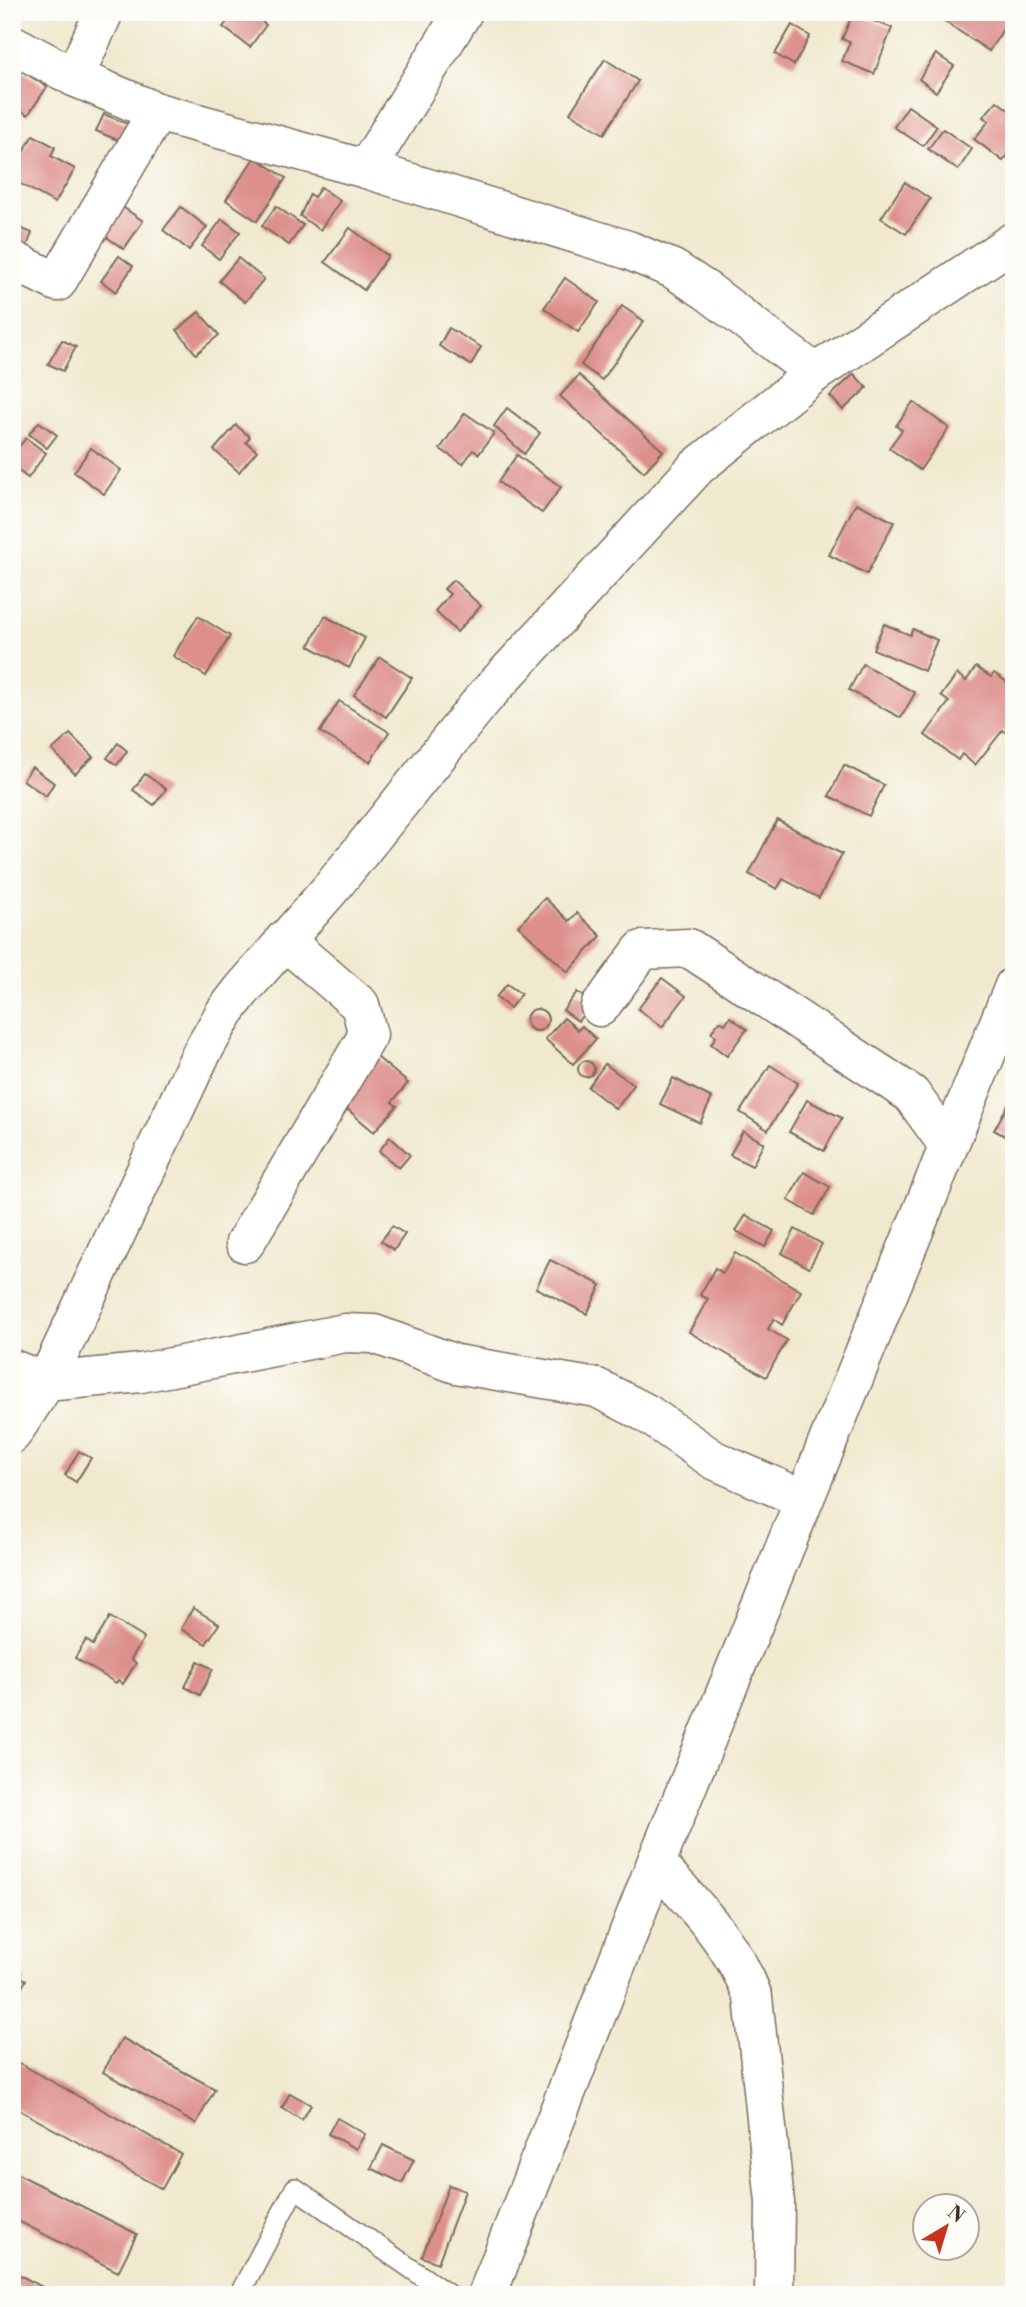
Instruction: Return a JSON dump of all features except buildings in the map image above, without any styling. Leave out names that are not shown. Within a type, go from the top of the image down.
[{"type":"street","points":[[74,77],[104,12]]},
{"type":"street","points":[[366,169],[463,12]]},
{"type":"street","points":[[12,44],[74,77],[157,113],[366,169],[628,250],[673,269],[750,322],[815,373]]},
{"type":"street","points":[[12,260],[57,282],[157,113]]},
{"type":"street","points":[[12,1434],[29,1376],[214,1029],[284,940],[334,886],[483,699],[698,467],[815,373],[1014,241]]},
{"type":"street","points":[[245,1242],[368,1035],[360,1005],[284,940]]},
{"type":"street","points":[[600,1007],[642,950],[689,947],[911,1094],[948,1145]]},
{"type":"street","points":[[487,2295],[656,1863],[1014,986]]},
{"type":"street","points":[[29,1376],[141,1373],[345,1333],[374,1334],[456,1364],[597,1388],[646,1413],[714,1460],[803,1499]]},
{"type":"street","points":[[656,1863],[724,1940],[743,1969],[753,1997],[775,2202],[774,2295]]},
{"type":"lane","points":[[239,2295],[295,2188],[449,2295]]}]
